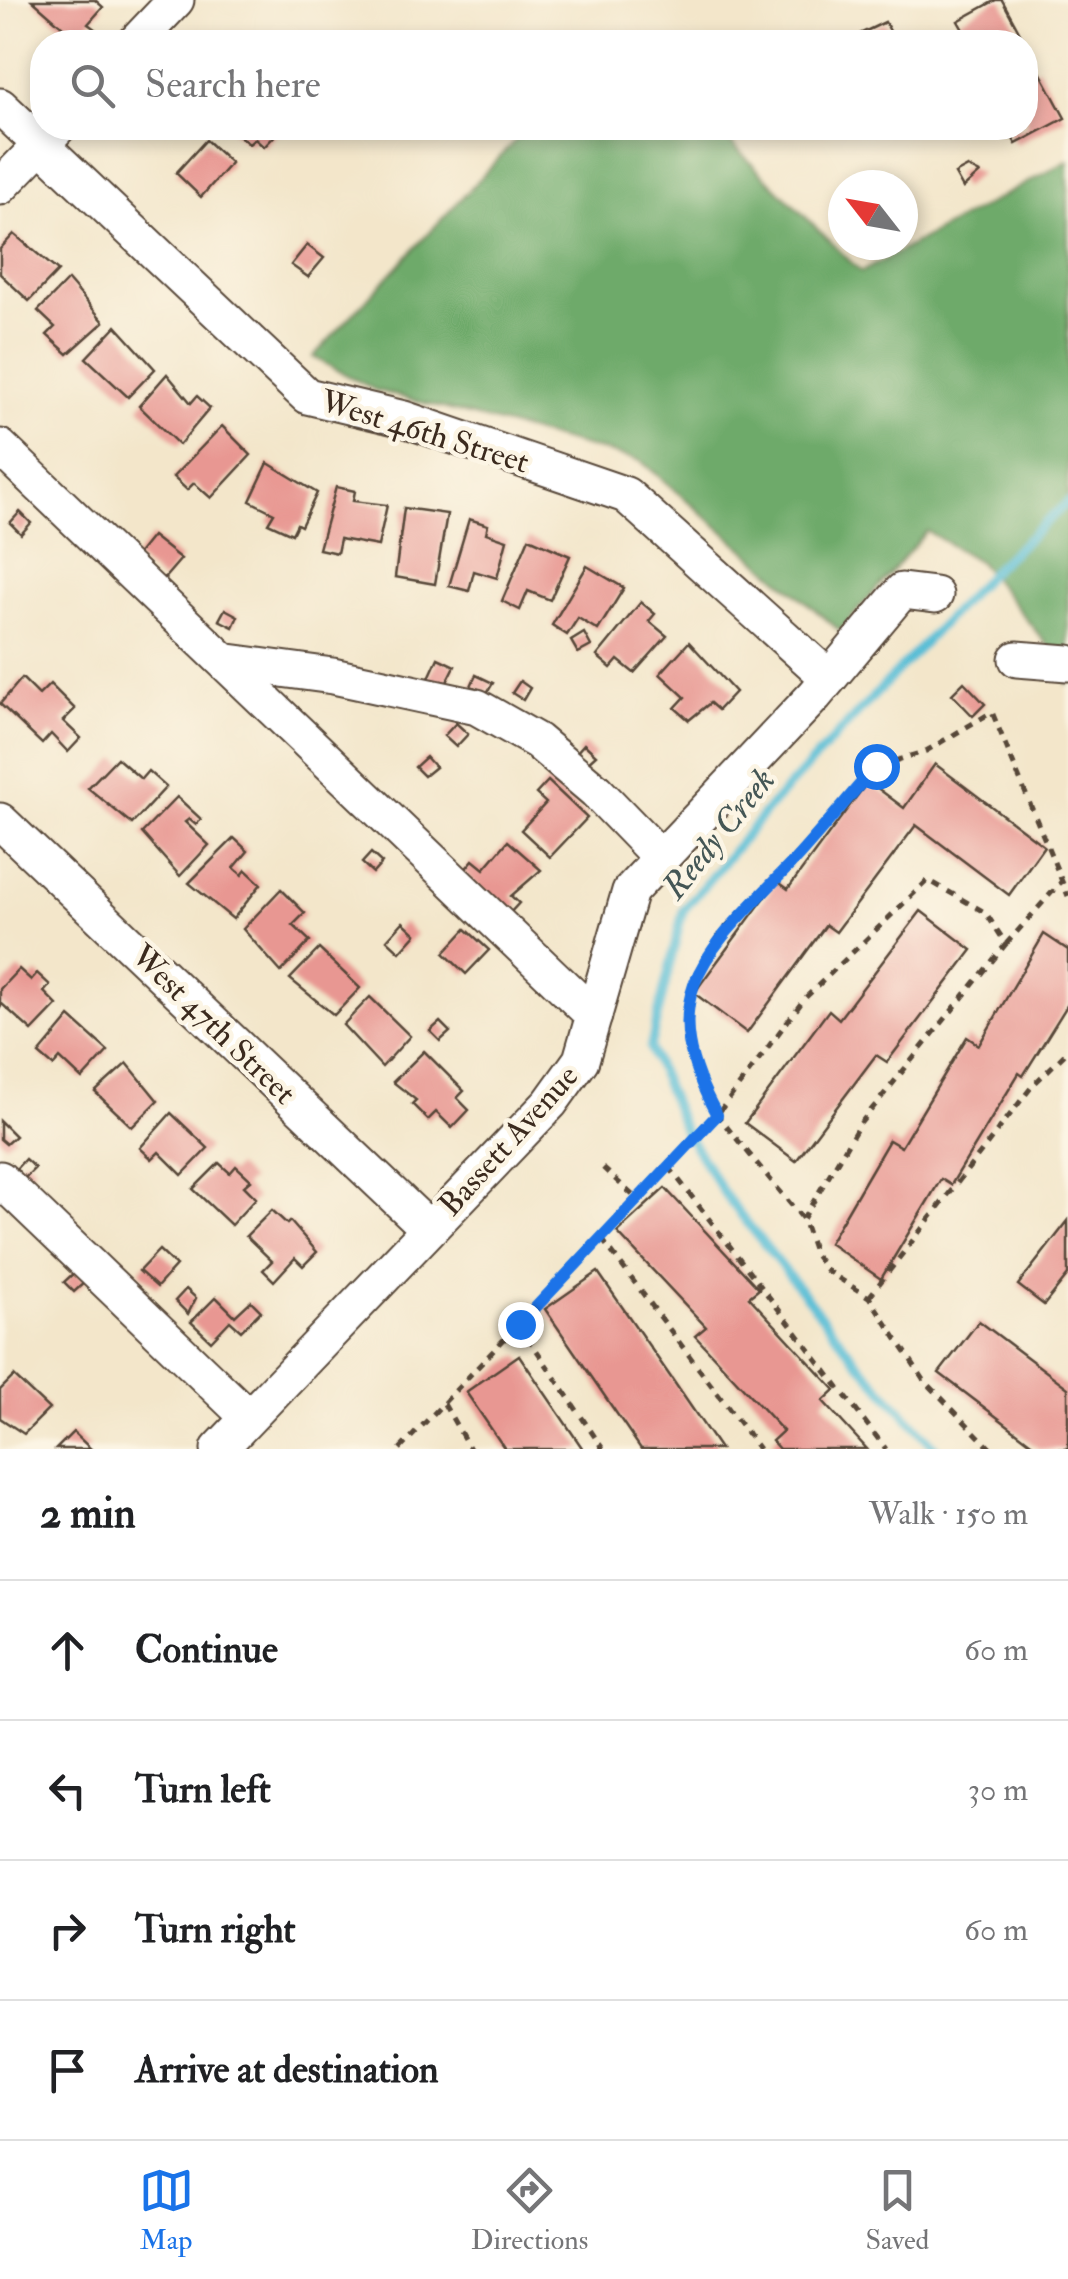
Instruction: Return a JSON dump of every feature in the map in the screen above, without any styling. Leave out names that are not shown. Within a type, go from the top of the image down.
[{"type":"street","points":[[147,30],[176,0]]},
{"type":"street","name":"West 46th Street","points":[[0,106],[30,124]]},
{"type":"street","points":[[0,186],[45,140]]},
{"type":"street","name":"West 46th Street","points":[[53,140],[307,396],[404,419],[626,495],[829,678]]},
{"type":"street","points":[[0,448],[229,662],[594,1016]]},
{"type":"street","name":"Bassett Avenue","points":[[219,1449],[550,1103],[581,1060],[630,891],[829,678],[902,591],[935,596]]},
{"type":"street","points":[[1017,659],[1068,663]]},
{"type":"street","points":[[229,662],[333,676],[477,707],[536,741],[596,790],[661,858]]},
{"type":"street","name":"West 47th Street","points":[[0,820],[428,1228]]},
{"type":"street","points":[[0,1178],[248,1416]]},
{"type":"path","points":[[991,1449],[924,1380],[869,1298],[826,1271],[815,1255],[803,1220],[717,1115],[702,1089],[690,1045],[687,1011],[692,988],[722,932],[790,864],[876,766],[926,751],[992,712],[1068,896]]},
{"type":"path","points":[[400,1449],[717,1115],[805,998],[928,880],[986,913],[1006,944]]},
{"type":"path","points":[[803,1220],[859,1125],[1062,881]]},
{"type":"path","points":[[869,1298],[1033,1086],[1068,1051]]},
{"type":"path","points":[[670,1167],[886,1449]]},
{"type":"path","points":[[603,1168],[638,1200]]},
{"type":"path","points":[[602,1238],[759,1449]]},
{"type":"path","points":[[520,1324],[602,1449]]},
{"type":"path","points":[[443,1403],[470,1449]]},
{"type":"green space","points":[[516,140],[728,140],[828,239],[828,260],[849,260],[861,272],[883,260],[918,260],[918,241],[1068,161],[1068,685],[1054,653],[979,562],[927,531],[840,631],[641,461],[375,390],[313,357]]},
{"type":"building","points":[[32,0],[95,0],[103,7],[88,24],[94,30],[66,30]]},
{"type":"building","points":[[1002,0],[1018,30],[963,30],[958,21]]},
{"type":"building","points":[[885,22],[889,30],[868,30]]},
{"type":"building","points":[[1038,68],[1065,118],[1038,132]]},
{"type":"building","points":[[206,140],[231,163],[201,197],[176,173]]},
{"type":"building","points":[[968,167],[980,173],[963,188],[955,174]]},
{"type":"building","points":[[14,234],[58,271],[29,301],[0,274],[0,249]]},
{"type":"building","points":[[307,245],[324,258],[308,277],[291,265]]},
{"type":"building","points":[[68,280],[104,322],[68,354],[47,335],[55,327],[38,311]]},
{"type":"building","points":[[116,326],[155,369],[128,397],[86,358]]},
{"type":"building","points":[[167,374],[191,403],[197,396],[210,408],[179,445],[139,406]]},
{"type":"building","points":[[222,426],[251,455],[211,498],[194,483],[187,490],[173,477]]},
{"type":"building","points":[[268,463],[317,493],[301,526],[297,524],[292,534],[268,523],[274,513],[250,501]]},
{"type":"building","points":[[336,487],[355,491],[353,501],[387,505],[378,546],[340,539],[337,553],[319,549]]},
{"type":"building","points":[[404,508],[447,514],[435,584],[395,577]]},
{"type":"building","points":[[20,512],[31,523],[21,534],[10,523]]},
{"type":"building","points":[[469,519],[488,525],[486,533],[507,540],[497,578],[474,571],[469,591],[449,586]]},
{"type":"building","points":[[152,536],[181,559],[162,581],[135,557]]},
{"type":"building","points":[[529,538],[570,556],[550,600],[528,591],[520,610],[502,601]]},
{"type":"building","points":[[587,566],[624,588],[598,630],[578,618],[567,635],[552,625]]},
{"type":"building","points":[[641,602],[655,614],[649,621],[667,636],[634,673],[618,660],[611,668],[597,656]]},
{"type":"building","points":[[225,609],[238,616],[233,627],[219,620]]},
{"type":"building","points":[[584,633],[591,646],[578,653],[571,641]]},
{"type":"building","points":[[689,642],[735,692],[718,710],[710,703],[689,720],[675,708],[685,697],[660,674]]},
{"type":"building","points":[[438,658],[455,666],[445,686],[428,680]]},
{"type":"building","points":[[476,675],[493,683],[487,693],[471,686]]},
{"type":"building","points":[[22,678],[39,695],[50,684],[75,709],[63,721],[81,738],[68,752],[51,734],[42,744],[0,704]]},
{"type":"building","points":[[520,681],[530,688],[523,700],[512,693]]},
{"type":"building","points":[[964,682],[985,704],[973,716],[952,694]]},
{"type":"building","points":[[456,723],[468,734],[456,747],[444,736]]},
{"type":"building","points":[[584,744],[596,755],[587,763],[576,753]]},
{"type":"building","points":[[426,757],[435,767],[424,776],[415,767]]},
{"type":"building","points":[[117,758],[141,779],[148,771],[166,787],[132,824],[88,788]]},
{"type":"building","points":[[935,764],[1044,846],[1009,895],[916,825],[836,932],[826,925],[747,1033],[694,993],[777,881],[788,889],[868,781],[904,808]]},
{"type":"building","points":[[548,781],[587,818],[550,857],[521,830],[546,803],[536,794]]},
{"type":"building","points":[[177,797],[201,819],[196,825],[189,819],[185,822],[209,845],[180,876],[142,833]]},
{"type":"building","points":[[234,838],[248,851],[234,868],[242,875],[246,870],[261,884],[233,919],[189,883]]},
{"type":"building","points":[[508,841],[541,870],[511,896],[519,903],[508,915],[463,872],[473,860],[484,869]]},
{"type":"building","points":[[371,853],[382,863],[373,873],[362,863]]},
{"type":"building","points":[[281,889],[305,913],[293,925],[310,941],[281,972],[243,929]]},
{"type":"building","points":[[921,911],[972,950],[887,1062],[876,1055],[796,1161],[745,1123],[829,1010],[839,1019]]},
{"type":"building","points":[[403,922],[416,934],[400,952],[387,940]]},
{"type":"building","points":[[466,929],[489,950],[466,974],[444,953]]},
{"type":"building","points":[[1044,934],[1068,950],[1068,1004],[1023,1076],[1019,1073],[951,1185],[941,1179],[881,1279],[829,1243],[889,1140],[901,1147],[967,1037],[979,1045]]},
{"type":"building","points":[[319,949],[360,988],[334,1015],[290,979]]},
{"type":"building","points":[[19,969],[31,980],[37,973],[50,985],[44,992],[57,1005],[32,1031],[2,1004],[0,1007],[0,989]]},
{"type":"building","points":[[370,997],[410,1036],[382,1067],[343,1025]]},
{"type":"building","points":[[70,1017],[108,1051],[82,1079],[60,1058],[53,1066],[39,1054]]},
{"type":"building","points":[[440,1022],[450,1032],[440,1041],[430,1031]]},
{"type":"building","points":[[424,1051],[464,1091],[457,1098],[469,1110],[452,1128],[436,1112],[428,1120],[412,1104],[416,1100],[393,1082]]},
{"type":"building","points":[[127,1063],[158,1101],[132,1127],[95,1092]]},
{"type":"building","points":[[171,1113],[208,1148],[182,1175],[159,1152],[152,1159],[140,1148]]},
{"type":"building","points":[[0,1121],[15,1136],[6,1144],[0,1139]]},
{"type":"building","points":[[25,1159],[35,1168],[25,1178],[16,1169]]},
{"type":"building","points":[[219,1163],[230,1173],[236,1166],[251,1180],[244,1186],[256,1198],[231,1225],[193,1189]]},
{"type":"building","points":[[665,1188],[759,1289],[749,1297],[835,1390],[823,1401],[867,1449],[779,1449],[772,1441],[783,1431],[695,1336],[706,1327],[617,1232]]},
{"type":"building","points":[[272,1210],[287,1224],[290,1221],[317,1252],[303,1266],[295,1258],[274,1281],[263,1270],[272,1261],[246,1236]]},
{"type":"building","points":[[1068,1221],[1068,1275],[1044,1305],[1018,1285]]},
{"type":"building","points":[[159,1250],[176,1266],[157,1287],[139,1271]]},
{"type":"building","points":[[76,1271],[86,1281],[74,1292],[64,1282]]},
{"type":"building","points":[[598,1272],[720,1449],[641,1449],[545,1309]]},
{"type":"building","points":[[186,1289],[196,1298],[188,1314],[175,1301]]},
{"type":"building","points":[[216,1297],[235,1316],[251,1301],[261,1311],[241,1331],[230,1321],[211,1341],[191,1322]]},
{"type":"building","points":[[979,1321],[1068,1388],[1068,1449],[1039,1449],[939,1373]]},
{"type":"building","points":[[519,1355],[583,1449],[505,1449],[466,1392]]},
{"type":"building","points":[[14,1376],[49,1409],[24,1434],[0,1418],[0,1390]]},
{"type":"building","points":[[73,1432],[91,1449],[56,1449]]},
{"type":"waterway","name":"Reedy Creek","points":[[936,1449],[857,1361],[725,1195],[684,1130],[650,1048],[683,911],[772,804],[994,569],[1068,502]]},
{"type":"route","points":[[520,1324],[717,1115],[702,1089],[690,1045],[687,1011],[692,988],[722,932],[790,864],[876,766]]}]
